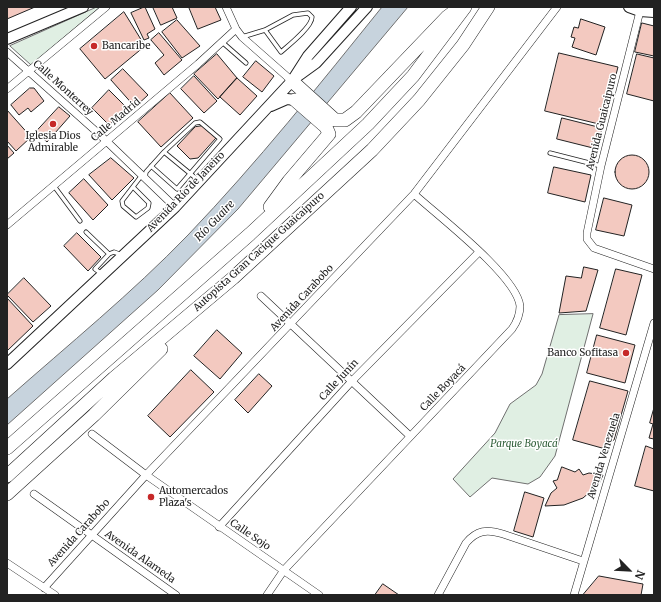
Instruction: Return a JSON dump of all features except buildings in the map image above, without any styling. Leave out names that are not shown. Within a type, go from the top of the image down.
[{"type":"highway","points":[[330,124],[345,120],[356,112],[447,17],[460,7]]},
{"type":"highway","name":"Autopista Gran Cacique Guaicaipuro","points":[[7,448],[250,234],[393,99],[465,7]]},
{"type":"highway","name":"Autopista Gran Cacique Guaicaipuro","points":[[7,476],[114,378],[233,278],[372,150],[419,100],[463,45],[488,7]]},
{"type":"highway","points":[[292,81],[298,95],[330,124]]},
{"type":"highway","points":[[250,234],[289,182],[328,136],[330,124]]},
{"type":"highway","points":[[7,494],[94,415],[233,278]]},
{"type":"street","points":[[7,39],[83,7]]},
{"type":"street","points":[[7,89],[106,7]]},
{"type":"street","points":[[226,7],[236,29],[242,37],[292,81],[316,63],[366,7]]},
{"type":"street","name":"Avenida Río de Janeiro","points":[[7,364],[174,207],[292,81],[308,56],[351,7]]},
{"type":"street","name":"Avenida Carabobo","points":[[44,588],[146,475],[414,194],[557,7]]},
{"type":"street","points":[[629,7],[640,11],[654,12]]},
{"type":"street","name":"Avenida Guaicaipuro","points":[[640,11],[601,166],[587,239],[594,248],[654,269]]},
{"type":"street","name":"Calle Madrid","points":[[7,225],[236,29]]},
{"type":"street","name":"Calle Monterrey","points":[[7,52],[106,141],[174,207]]},
{"type":"street","points":[[264,110],[281,100],[298,95]]},
{"type":"street","name":"Calle Boyacá","points":[[267,595],[284,570],[512,329],[518,319],[520,306],[516,295],[504,277],[479,252],[414,194]]},
{"type":"street","name":"Calle Junín","points":[[219,526],[352,381],[479,252]]},
{"type":"street","points":[[261,296],[410,436]]},
{"type":"street","name":"Avenida Venezuela","points":[[574,595],[654,323]]},
{"type":"street","name":"Calle Sojo","points":[[92,434],[146,475],[320,595]]},
{"type":"street","name":"Avenida Alameda","points":[[34,494],[176,595]]},
{"type":"street","points":[[438,595],[466,544],[472,537],[482,531],[492,531],[503,534],[584,560]]},
{"type":"street","points":[[7,563],[55,595]]},
{"type":"lane","points":[[242,37],[265,30],[293,15],[308,13],[312,17],[311,22],[297,38],[281,52],[265,30]]},
{"type":"lane","points":[[222,42],[246,63]]},
{"type":"lane","points":[[133,187],[149,203],[148,208],[136,217],[122,203],[133,187],[144,177],[151,166],[195,123],[200,122],[220,139],[177,188],[151,166]]},
{"type":"lane","points":[[164,152],[199,181]]},
{"type":"lane","points":[[550,153],[601,166]]},
{"type":"lane","points":[[54,186],[80,221]]},
{"type":"lane","points":[[86,232],[109,254]]},
{"type":"lane","points":[[103,274],[95,269],[109,254],[114,252],[122,256]]},
{"type":"green space","points":[[100,7],[31,65],[10,46]]},
{"type":"green space","name":"Parque Boyacá","points":[[593,314],[555,456],[540,477],[528,484],[492,478],[470,497],[453,479],[495,433],[510,404],[536,385],[542,374],[559,315]]},
{"type":"water","name":"Río Guaire","points":[[382,7],[408,7],[238,209],[158,290],[7,425],[7,399],[145,278],[214,208],[312,94]]},
{"type":"place","name":"Bancaribe","points":[[94,46]]},
{"type":"place","name":"Iglesia Dios Admirable","points":[[53,124]]},
{"type":"place","name":"Banco Sofitasa","points":[[626,353]]},
{"type":"place","name":"Automercados Plaza's","points":[[151,497]]}]
